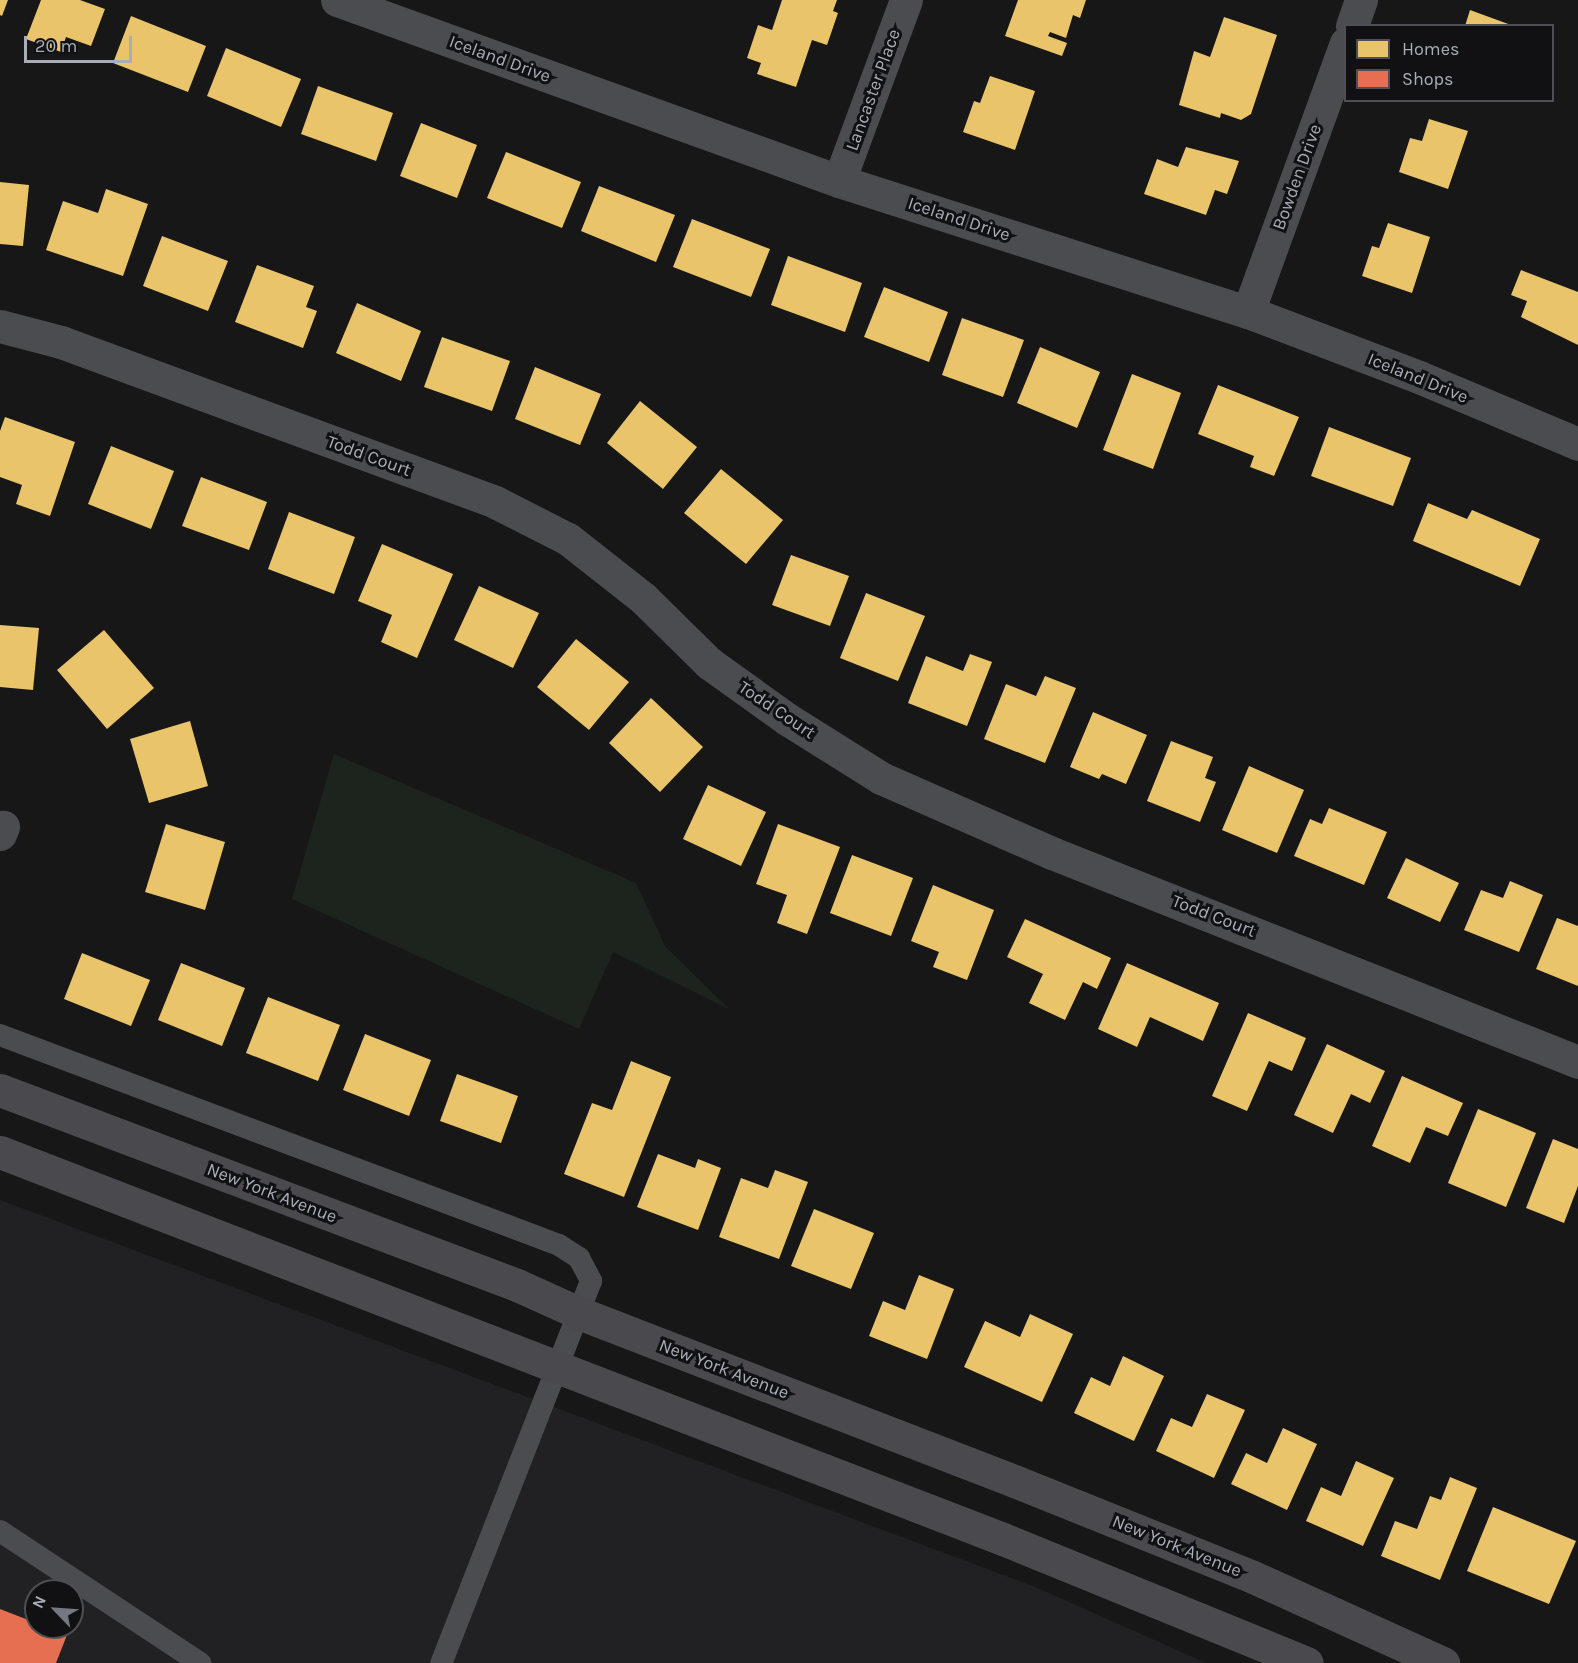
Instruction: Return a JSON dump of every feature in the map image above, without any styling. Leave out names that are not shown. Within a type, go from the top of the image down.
[{"type":"street","name":"Iceland Drive","points":[[337,0],[839,181],[1248,312],[1419,376],[1578,444]]},
{"type":"street","name":"Lancaster Place","points":[[839,181],[906,0]]},
{"type":"street","points":[[1353,24],[1361,0]]},
{"type":"street","name":"Bowden Drive","points":[[1248,312],[1344,48]]},
{"type":"street","name":"Todd Court","points":[[0,326],[61,342],[495,502],[568,540],[643,598],[709,663],[787,719],[881,778],[1042,848],[1578,1062]]},
{"type":"street","name":"New York Avenue","points":[[0,1090],[517,1285],[579,1313],[1253,1577],[1439,1662]]},
{"type":"street","points":[[0,1152],[1003,1539],[1307,1663]]},
{"type":"lane","points":[[0,1035],[559,1245],[579,1258],[591,1281],[441,1663]]},
{"type":"lane","points":[[0,1531],[194,1661]]},
{"type":"shaded area","points":[[334,754],[636,883],[665,946],[729,1009],[613,952],[579,1029],[292,899]]},
{"type":"shaded area","points":[[0,1200],[1033,1586],[1206,1663],[0,1663]]},
{"type":"building: Homes","points":[[0,0],[8,0],[2,16],[0,15]]},
{"type":"building: Homes","points":[[41,0],[80,0],[105,9],[91,46],[66,37],[61,52],[26,39]]},
{"type":"building: Homes","points":[[782,0],[837,0],[833,11],[838,13],[827,45],[812,40],[796,87],[757,74],[761,63],[747,58],[758,25],[772,30]]},
{"type":"building: Homes","points":[[1018,0],[1086,0],[1080,18],[1073,15],[1066,38],[1050,32],[1048,36],[1067,43],[1062,56],[1005,36]]},
{"type":"building: Homes","points":[[1470,10],[1508,24],[1466,24]]},
{"type":"building: Homes","points":[[131,16],[206,46],[188,92],[113,63]]},
{"type":"building: Homes","points":[[1224,17],[1277,35],[1251,114],[1241,120],[1221,113],[1220,118],[1179,105],[1194,51],[1210,57]]},
{"type":"building: Homes","points":[[226,48],[301,79],[281,127],[207,96]]},
{"type":"building: Homes","points":[[990,76],[1035,91],[1015,150],[963,132],[974,101],[980,103]]},
{"type":"building: Homes","points":[[318,86],[393,113],[376,161],[301,134]]},
{"type":"building: Homes","points":[[1429,119],[1468,131],[1448,189],[1399,172],[1410,138],[1422,141]]},
{"type":"building: Homes","points":[[421,123],[477,145],[457,198],[400,176]]},
{"type":"building: Homes","points":[[1186,147],[1239,161],[1227,194],[1215,190],[1206,215],[1144,194],[1157,159],[1178,167]]},
{"type":"building: Homes","points":[[506,152],[581,182],[562,228],[487,198]]},
{"type":"building: Homes","points":[[0,182],[29,185],[23,246],[0,244]]},
{"type":"building: Homes","points":[[599,186],[675,215],[656,262],[581,231]]},
{"type":"building: Homes","points":[[106,189],[148,204],[123,276],[46,250],[63,201],[98,213]]},
{"type":"building: Homes","points":[[692,219],[770,249],[751,297],[673,267]]},
{"type":"building: Homes","points":[[1388,223],[1430,237],[1412,293],[1362,276],[1372,246],[1379,248]]},
{"type":"building: Homes","points":[[162,236],[228,261],[208,311],[143,286]]},
{"type":"building: Homes","points":[[788,256],[862,283],[845,332],[771,305]]},
{"type":"building: Homes","points":[[257,265],[314,286],[306,307],[317,311],[303,348],[235,322]]},
{"type":"building: Homes","points":[[1521,270],[1578,292],[1578,345],[1521,317],[1527,301],[1511,295]]},
{"type":"building: Homes","points":[[884,287],[948,312],[929,362],[864,337]]},
{"type":"building: Homes","points":[[357,303],[421,331],[401,381],[336,353]]},
{"type":"building: Homes","points":[[962,318],[1024,340],[1003,397],[942,375]]},
{"type":"building: Homes","points":[[442,337],[510,361],[492,411],[424,387]]},
{"type":"building: Homes","points":[[1040,347],[1100,372],[1077,428],[1017,403]]},
{"type":"building: Homes","points":[[535,367],[601,394],[580,445],[515,419]]},
{"type":"building: Homes","points":[[1132,374],[1181,393],[1153,469],[1103,450]]},
{"type":"building: Homes","points":[[1218,385],[1299,417],[1274,476],[1250,467],[1254,456],[1198,434]]},
{"type":"building: Homes","points":[[640,401],[697,447],[663,489],[607,443]]},
{"type":"building: Homes","points":[[5,417],[75,442],[50,516],[16,504],[22,485],[0,477],[0,431]]},
{"type":"building: Homes","points":[[1329,427],[1411,458],[1393,506],[1311,476]]},
{"type":"building: Homes","points":[[111,446],[174,471],[151,529],[88,504]]},
{"type":"building: Homes","points":[[721,469],[783,520],[746,564],[684,513]]},
{"type":"building: Homes","points":[[201,477],[267,502],[249,550],[182,526]]},
{"type":"building: Homes","points":[[1428,503],[1467,519],[1472,510],[1540,539],[1520,586],[1413,541]]},
{"type":"building: Homes","points":[[289,512],[355,537],[334,594],[268,569]]},
{"type":"building: Homes","points":[[382,544],[453,574],[417,658],[381,642],[392,615],[358,601]]},
{"type":"building: Homes","points":[[791,555],[849,576],[830,626],[772,605]]},
{"type":"building: Homes","points":[[479,586],[539,613],[513,668],[454,640]]},
{"type":"building: Homes","points":[[866,593],[925,616],[898,681],[840,658]]},
{"type":"building: Homes","points":[[0,625],[39,628],[33,690],[0,687]]},
{"type":"building: Homes","points":[[104,630],[154,688],[107,729],[57,670]]},
{"type":"building: Homes","points":[[576,639],[629,682],[589,730],[537,687]]},
{"type":"building: Homes","points":[[970,654],[992,662],[967,726],[908,703],[926,656],[963,671]]},
{"type":"building: Homes","points":[[1045,676],[1076,688],[1045,763],[984,739],[1006,684],[1036,696]]},
{"type":"building: Homes","points":[[651,698],[703,747],[660,792],[609,743]]},
{"type":"building: Homes","points":[[1093,712],[1147,735],[1126,784],[1102,774],[1099,779],[1070,767]]},
{"type":"building: Homes","points":[[190,721],[208,786],[149,803],[130,739]]},
{"type":"building: Homes","points":[[1171,741],[1213,757],[1205,778],[1216,782],[1200,822],[1147,801]]},
{"type":"building: Homes","points":[[1249,766],[1304,790],[1277,853],[1222,830]]},
{"type":"building: Homes","points":[[708,785],[766,812],[741,866],[683,839]]},
{"type":"building: Homes","points":[[1329,808],[1387,832],[1364,885],[1294,856],[1310,819],[1322,824]]},
{"type":"building: Homes","points":[[166,824],[225,842],[205,910],[145,892]]},
{"type":"building: Homes","points":[[778,824],[840,847],[807,934],[777,923],[787,895],[756,884]]},
{"type":"building: Homes","points":[[852,855],[913,878],[891,936],[830,913]]},
{"type":"building: Homes","points":[[1406,858],[1459,883],[1440,922],[1387,898]]},
{"type":"building: Homes","points":[[1510,881],[1543,895],[1519,952],[1464,930],[1481,890],[1503,898]]},
{"type":"building: Homes","points":[[933,885],[994,910],[967,980],[933,967],[939,952],[911,941]]},
{"type":"building: Homes","points":[[1557,918],[1578,926],[1578,986],[1536,969]]},
{"type":"building: Homes","points":[[1025,919],[1111,958],[1097,989],[1083,982],[1065,1020],[1029,1003],[1043,974],[1007,957]]},
{"type":"building: Homes","points":[[82,953],[150,980],[131,1026],[64,999]]},
{"type":"building: Homes","points":[[181,963],[245,988],[222,1046],[158,1020]]},
{"type":"building: Homes","points":[[1127,963],[1219,1003],[1203,1041],[1150,1017],[1137,1047],[1098,1029]]},
{"type":"building: Homes","points":[[268,997],[340,1025],[318,1081],[246,1053]]},
{"type":"building: Homes","points":[[1248,1013],[1306,1038],[1292,1071],[1269,1061],[1247,1111],[1212,1096]]},
{"type":"building: Homes","points":[[365,1034],[431,1060],[409,1116],[343,1090]]},
{"type":"building: Homes","points":[[1327,1044],[1385,1071],[1370,1103],[1351,1094],[1333,1133],[1294,1115]]},
{"type":"building: Homes","points":[[631,1061],[671,1077],[624,1197],[564,1174],[592,1103],[612,1110]]},
{"type":"building: Homes","points":[[457,1074],[518,1096],[501,1143],[440,1121]]},
{"type":"building: Homes","points":[[1402,1076],[1463,1103],[1448,1136],[1426,1127],[1410,1163],[1372,1146]]},
{"type":"building: Homes","points":[[1478,1109],[1536,1133],[1506,1207],[1448,1183]]},
{"type":"building: Homes","points":[[1553,1139],[1578,1149],[1578,1186],[1564,1223],[1526,1208]]},
{"type":"building: Homes","points":[[658,1154],[695,1168],[698,1159],[721,1168],[698,1230],[637,1207]]},
{"type":"building: Homes","points":[[775,1170],[808,1182],[779,1259],[719,1237],[741,1178],[768,1188]]},
{"type":"building: Homes","points":[[814,1209],[874,1233],[851,1289],[791,1266]]},
{"type":"building: Homes","points":[[919,1275],[954,1289],[927,1359],[869,1336],[883,1301],[905,1310]]},
{"type":"building: Homes","points":[[1030,1314],[1073,1334],[1042,1402],[964,1367],[985,1321],[1020,1337]]},
{"type":"building: Homes","points":[[1123,1356],[1164,1376],[1134,1441],[1074,1413],[1091,1377],[1110,1386]]},
{"type":"building: Homes","points":[[1207,1394],[1245,1410],[1214,1478],[1156,1451],[1171,1418],[1192,1427]]},
{"type":"building: Homes","points":[[1283,1428],[1317,1444],[1287,1510],[1231,1484],[1246,1453],[1267,1463]]},
{"type":"building: Homes","points":[[1356,1461],[1394,1478],[1363,1546],[1306,1521],[1321,1487],[1341,1496]]},
{"type":"building: Homes","points":[[1450,1477],[1477,1488],[1440,1580],[1381,1556],[1395,1521],[1417,1529],[1430,1496],[1441,1500]]},
{"type":"building: Homes","points":[[1493,1507],[1576,1541],[1549,1604],[1467,1571]]},
{"type":"building: Shops","points":[[0,1609],[24,1618],[24,1639],[65,1639],[56,1663],[0,1663]]}]
